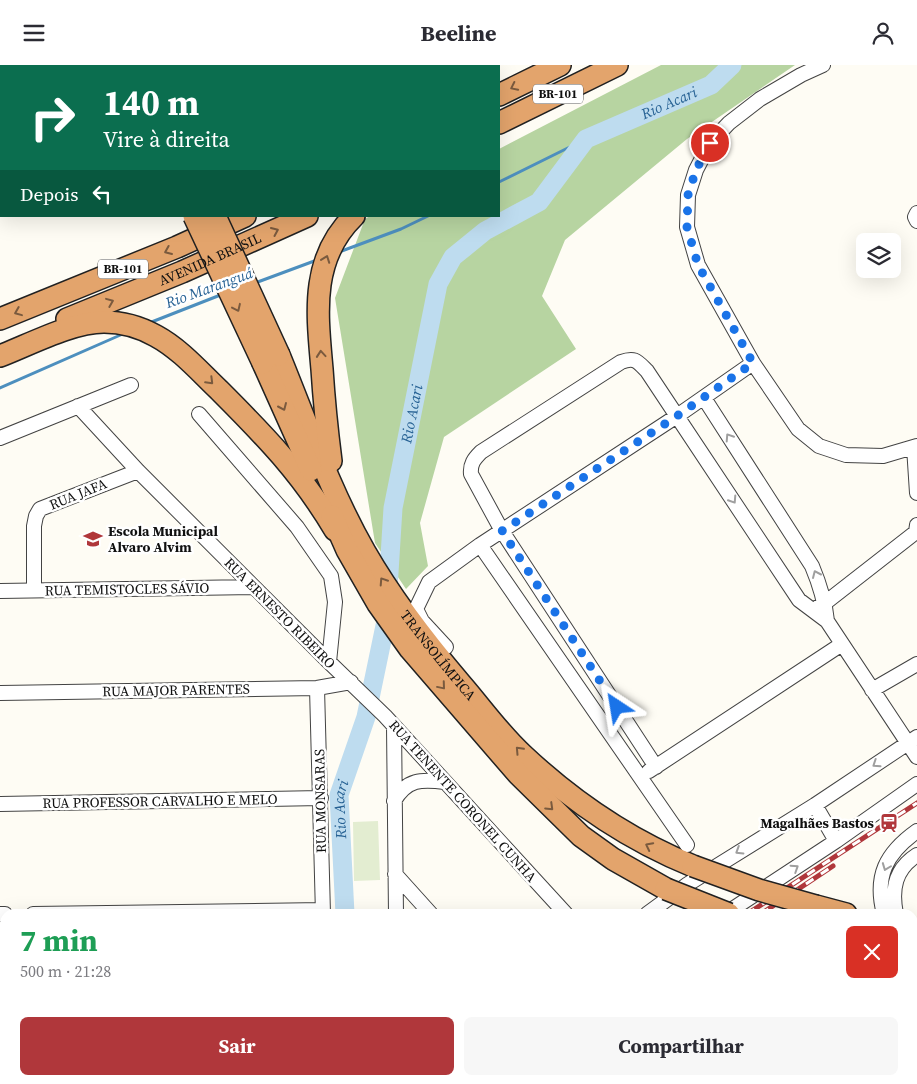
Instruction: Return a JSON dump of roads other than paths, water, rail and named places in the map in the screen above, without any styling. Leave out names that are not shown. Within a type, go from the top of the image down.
[{"type":"highway","name":"BR-101","points":[[500,95],[560,65]]},
{"type":"highway","name":"BR-101","points":[[500,123],[617,65]]},
{"type":"highway","name":"TRANSOLÍMPICA","points":[[195,217],[271,359],[349,521],[385,584],[445,665],[516,747],[566,793],[630,836],[667,856],[759,890],[827,909]]},
{"type":"highway","name":"TRANSOLÍMPICA","points":[[215,217],[348,552],[378,604],[410,649],[518,774],[581,836],[612,859],[666,889],[716,909]]},
{"type":"highway","name":"AVENIDA BRASIL","points":[[0,319],[178,247],[243,217]]},
{"type":"highway","name":"AVENIDA BRASIL","points":[[0,347],[182,272],[305,217]]},
{"type":"highway","points":[[334,489],[320,344],[319,289],[326,258],[340,232],[353,217]]},
{"type":"highway","points":[[0,356],[85,324],[121,323],[154,335],[174,347],[268,439],[299,475],[348,552]]},
{"type":"street","points":[[823,65],[801,75],[760,99],[729,123],[710,143],[696,170],[688,195],[687,227],[698,265],[753,363],[798,429],[819,446],[846,455],[883,456],[916,446],[917,493]]},
{"type":"street","points":[[917,213],[917,221]]},
{"type":"street","points":[[656,767],[502,531],[470,474],[474,459],[481,452],[620,362],[629,359],[638,361],[647,371],[799,600],[811,611],[827,621],[872,690],[912,740],[917,757]]},
{"type":"street","points":[[446,647],[422,621],[416,609],[429,582],[480,545],[704,398],[753,363]]},
{"type":"street","points":[[0,438],[131,385]]},
{"type":"street","points":[[704,398],[812,566],[821,585],[826,603],[827,621]]},
{"type":"street","name":"RUA ERNESTO RIBEIRO","points":[[78,406],[138,471],[354,686]]},
{"type":"street","points":[[200,414],[297,527],[317,553],[331,576],[336,602],[329,662]]},
{"type":"street","name":"RUA JAFA","points":[[34,590],[34,526],[40,509],[138,471]]},
{"type":"street","points":[[811,611],[826,603],[916,532],[917,525]]},
{"type":"street","points":[[480,545],[687,845]]},
{"type":"street","name":"RUA TEMISTOCLES SÁVIO","points":[[0,591],[254,587]]},
{"type":"street","points":[[640,777],[842,644]]},
{"type":"street","points":[[560,661],[578,647]]},
{"type":"street","points":[[872,690],[917,664]]},
{"type":"street","name":"RUA MAJOR PARENTES","points":[[0,693],[354,686]]},
{"type":"street","name":"RUA TENENTE CORONEL CUNHA","points":[[354,686],[390,721],[561,909]]},
{"type":"street","name":"RUA MONSARAS","points":[[317,688],[323,909]]},
{"type":"street","points":[[390,721],[396,909]]},
{"type":"street","points":[[654,909],[688,884],[815,805],[912,740]]},
{"type":"street","points":[[394,801],[404,787],[415,781],[445,782]]},
{"type":"street","points":[[733,909],[917,785]]},
{"type":"street","name":"RUA PROFESSOR CARVALHO E MELO","points":[[0,804],[321,798]]},
{"type":"street","points":[[815,805],[836,841]]},
{"type":"street","points":[[883,909],[880,884],[884,868],[891,854],[903,841],[917,831]]},
{"type":"street","points":[[896,909],[894,889],[897,877],[902,867],[917,855]]},
{"type":"street","points":[[395,874],[426,909]]},
{"type":"waterway","name":"Rio Acari","points":[[345,909],[339,795],[366,717],[386,621],[393,508],[438,284],[453,257],[485,231],[539,202],[586,139],[711,85],[732,65]]},
{"type":"waterway","name":"Rio Maranguá","points":[[500,182],[586,139]]},
{"type":"waterway","name":"Rio Maranguá","points":[[339,252],[401,229],[426,217]]},
{"type":"waterway","name":"Rio Maranguá","points":[[255,283],[317,260]]},
{"type":"waterway","name":"Rio Maranguá","points":[[149,323],[223,294]]},
{"type":"waterway","name":"Rio Maranguá","points":[[0,388],[125,333]]},
{"type":"railway","points":[[755,909],[917,803]]},
{"type":"railway","points":[[768,909],[833,866]]},
{"type":"place","name":"Escola Municipal Alvaro Alvim","points":[[93,539]]},
{"type":"place","name":"Magalhães Bastos","points":[[889,823]]}]
